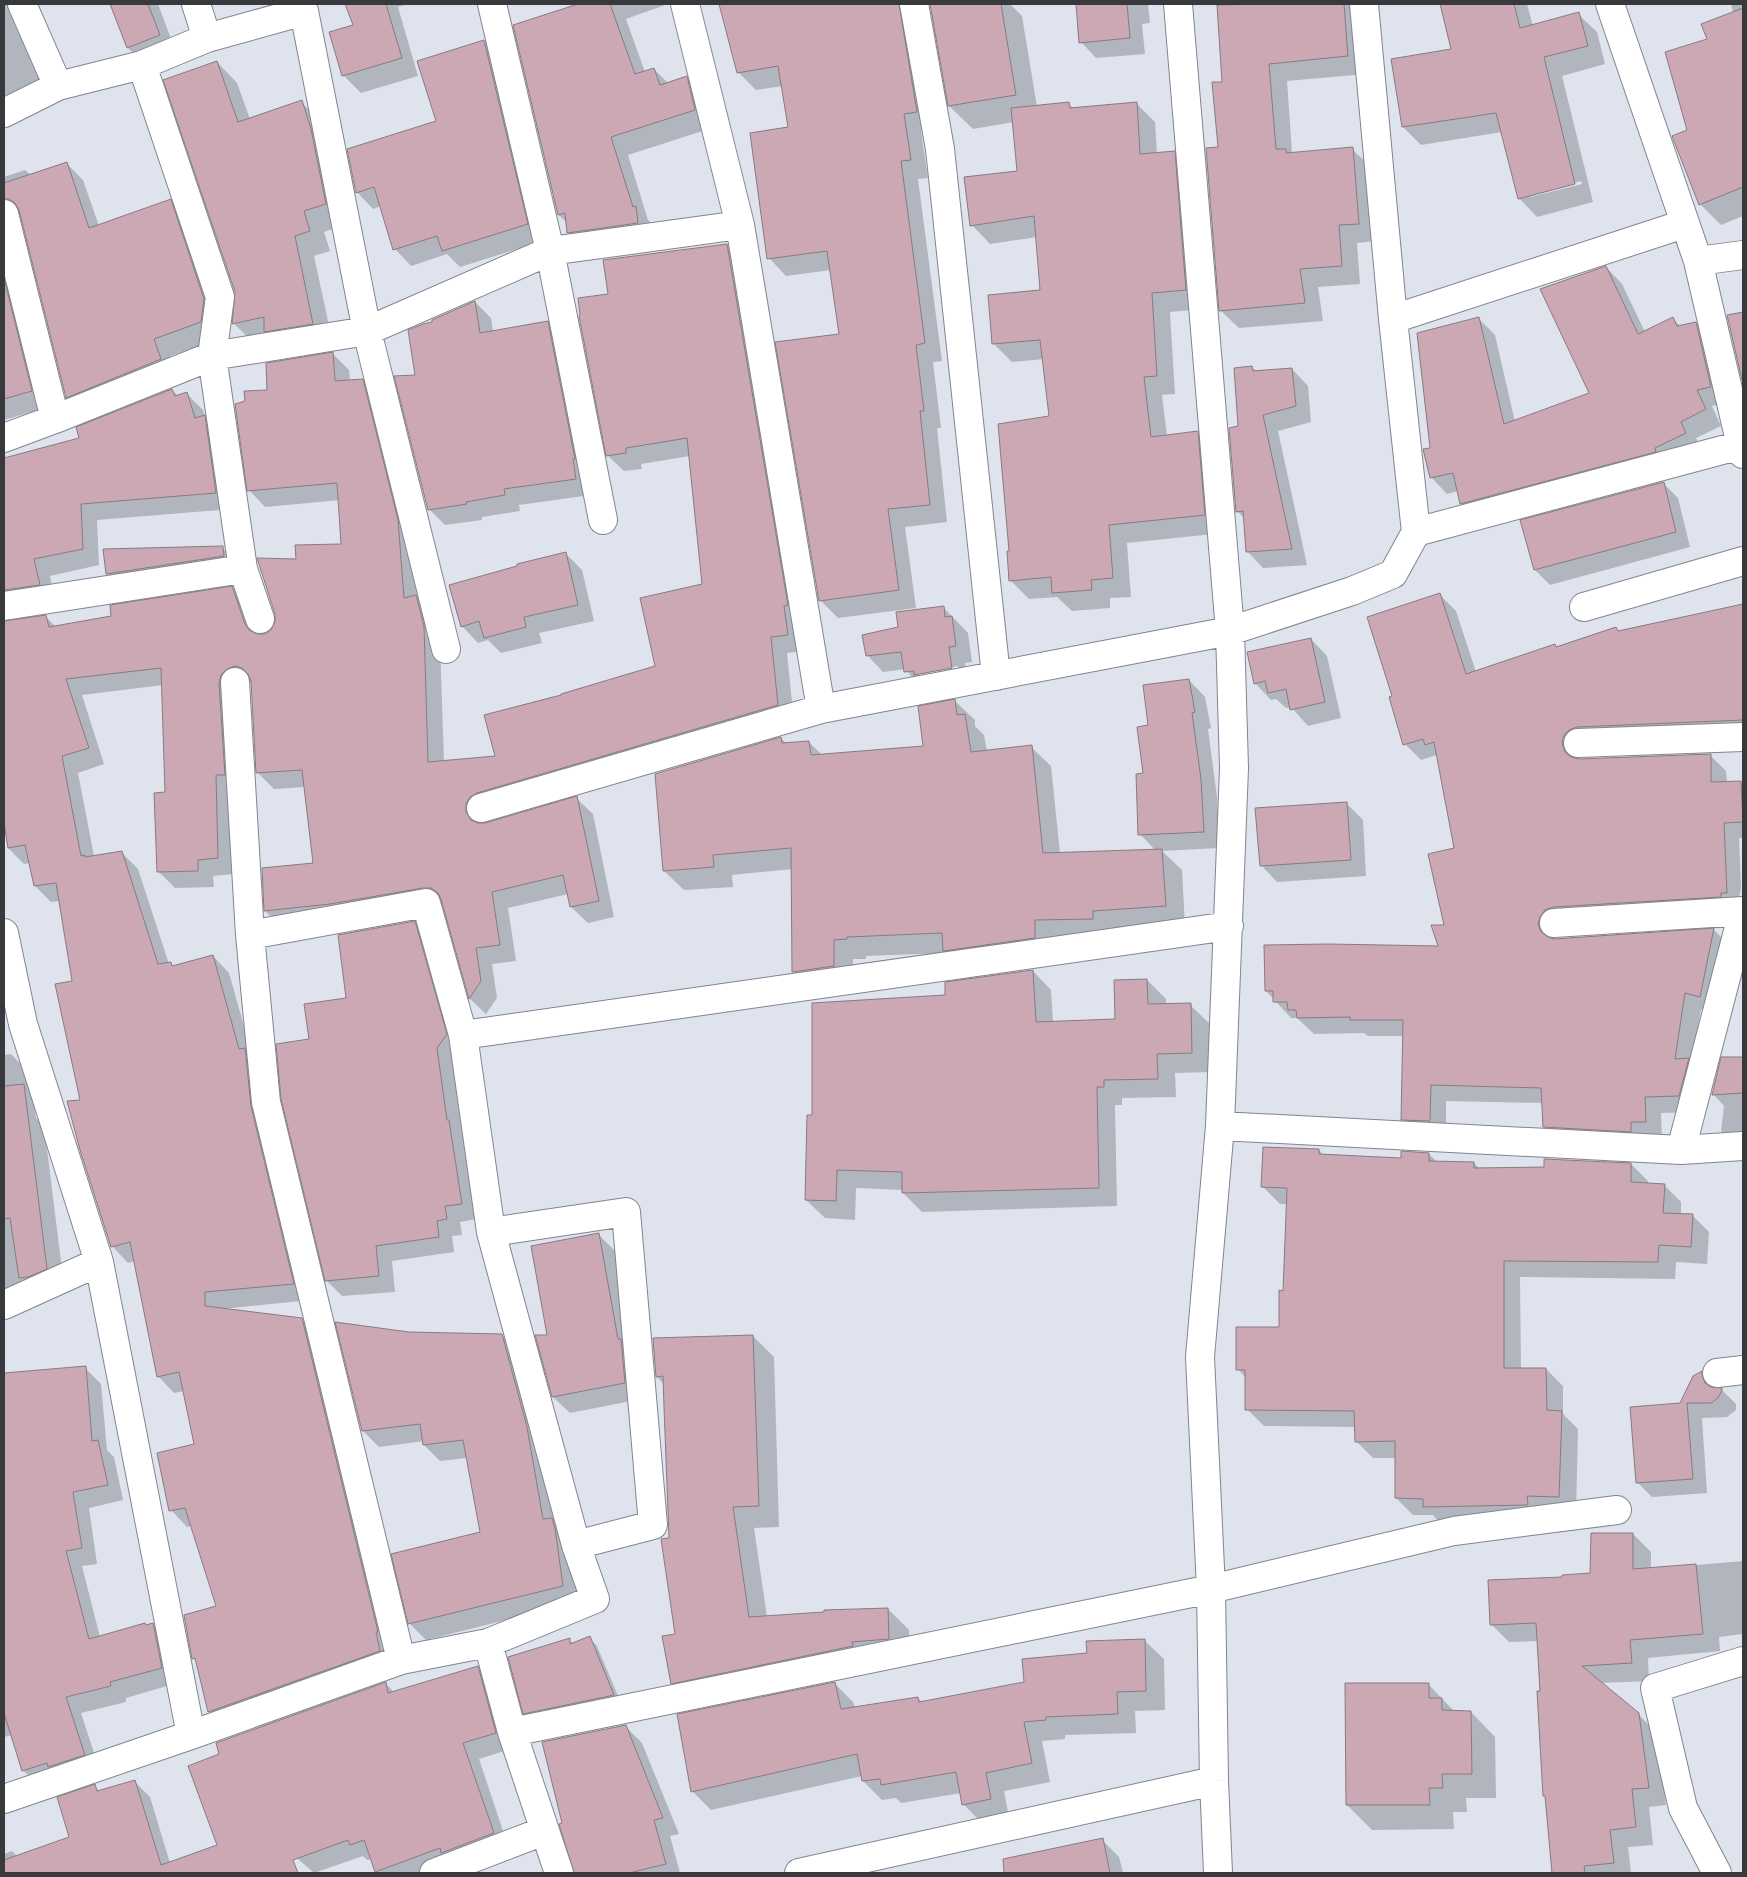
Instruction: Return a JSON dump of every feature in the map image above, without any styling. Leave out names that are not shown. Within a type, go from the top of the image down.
[{"type":"street","points":[[22,4],[58,86]]},
{"type":"street","points":[[196,4],[207,38]]},
{"type":"street","points":[[492,4],[550,251],[603,520]]},
{"type":"street","points":[[685,4],[740,225],[821,709]]},
{"type":"street","points":[[914,4],[940,149],[996,676]]},
{"type":"street","points":[[1178,4],[1230,631],[1234,768],[1220,1126],[1200,1357],[1211,1589],[1214,1781],[1218,1873]]},
{"type":"street","points":[[481,808],[821,709],[1230,631],[1352,591],[1393,574],[1416,532],[1393,319],[1364,4]]},
{"type":"street","points":[[1416,532],[1742,449],[1698,261],[1610,4]]},
{"type":"street","points":[[4,113],[58,86],[142,65],[207,38],[304,11],[367,331],[446,650]]},
{"type":"street","points":[[142,65],[220,297],[212,356],[244,569],[260,619]]},
{"type":"street","points":[[4,214],[55,419]]},
{"type":"street","points":[[1393,319],[1684,224]]},
{"type":"street","points":[[4,438],[212,356],[367,331],[550,251],[740,225]]},
{"type":"street","points":[[1698,261],[1743,255]]},
{"type":"street","points":[[1584,607],[1743,561]]},
{"type":"street","points":[[4,606],[244,569]]},
{"type":"street","points":[[235,682],[250,935],[266,1102],[401,1660]]},
{"type":"street","points":[[1578,743],[1743,738]]},
{"type":"street","points":[[4,1799],[401,1660],[488,1643],[596,1599],[576,1545],[491,1232],[463,1035],[426,903],[250,935]]},
{"type":"street","points":[[1554,923],[1743,912],[1681,1150]]},
{"type":"street","points":[[463,1035],[1229,926]]},
{"type":"street","points":[[4,933],[23,1024],[99,1262],[190,1735]]},
{"type":"street","points":[[1220,1126],[1681,1150],[1743,1146]]},
{"type":"street","points":[[491,1232],[626,1212],[653,1525],[576,1545]]},
{"type":"street","points":[[4,1305],[99,1262]]},
{"type":"street","points":[[512,1732],[1211,1589],[1454,1530],[1617,1510]]},
{"type":"street","points":[[488,1643],[512,1732],[559,1873]]},
{"type":"street","points":[[1717,1873],[1683,1808],[1655,1688],[1743,1662]]},
{"type":"street","points":[[799,1873],[1214,1781]]},
{"type":"street","points":[[434,1873],[544,1831]]},
{"type":"building","points":[[110,4],[148,4],[160,35],[127,48]]},
{"type":"building","points":[[345,4],[386,4],[402,58],[342,76],[329,32],[353,25]]},
{"type":"building","points":[[578,4],[610,4],[635,74],[654,68],[660,85],[687,76],[695,110],[611,137],[633,207],[636,206],[638,223],[567,233],[565,213],[558,215],[513,25]]},
{"type":"building","points":[[719,4],[899,4],[917,112],[904,114],[911,160],[901,161],[925,343],[916,345],[924,411],[920,411],[930,505],[888,509],[899,590],[819,601],[775,342],[839,334],[827,251],[767,259],[750,133],[788,127],[778,66],[737,73]]},
{"type":"building","points":[[930,4],[1001,4],[1016,95],[948,106]]},
{"type":"building","points":[[1076,4],[1127,4],[1130,38],[1079,43]]},
{"type":"building","points":[[1344,4],[1348,56],[1269,64],[1276,149],[1286,149],[1286,153],[1353,147],[1359,224],[1339,225],[1342,266],[1300,269],[1305,303],[1219,311],[1206,148],[1218,147],[1212,82],[1222,82],[1217,5]]},
{"type":"building","points":[[1440,4],[1514,4],[1520,28],[1579,12],[1588,46],[1544,57],[1575,184],[1518,199],[1496,113],[1402,127],[1391,59],[1451,49]]},
{"type":"building","points":[[1743,8],[1743,187],[1699,205],[1672,136],[1687,130],[1665,52],[1707,39],[1701,24]]},
{"type":"building","points":[[484,40],[528,224],[442,251],[437,236],[393,250],[374,187],[356,193],[347,149],[436,121],[417,61]]},
{"type":"building","points":[[217,61],[238,122],[302,100],[311,129],[326,204],[304,211],[310,231],[295,236],[313,324],[264,332],[264,317],[232,324],[235,292],[163,80]]},
{"type":"building","points":[[1069,102],[1070,108],[1137,102],[1140,154],[1175,151],[1186,290],[1152,293],[1157,376],[1144,377],[1151,437],[1198,431],[1205,515],[1109,525],[1113,578],[1091,580],[1092,590],[1052,593],[1051,577],[1009,581],[1007,551],[1009,551],[998,424],[1049,416],[1040,340],[992,344],[988,295],[1040,290],[1034,216],[970,226],[964,177],[1017,171],[1011,108]]},
{"type":"building","points":[[67,162],[89,228],[171,199],[204,299],[201,322],[154,339],[161,359],[66,398],[19,210],[15,203],[9,199],[4,199],[4,183]]},
{"type":"building","points":[[727,244],[788,605],[784,606],[788,635],[771,637],[778,705],[477,793],[470,797],[466,804],[466,812],[471,820],[485,823],[577,796],[599,901],[570,907],[563,875],[492,892],[500,945],[476,948],[481,981],[469,999],[441,899],[438,893],[431,888],[330,904],[264,911],[262,868],[313,863],[302,770],[256,773],[251,681],[248,674],[242,668],[235,666],[227,669],[221,675],[219,683],[225,775],[216,775],[218,858],[198,860],[198,871],[157,872],[154,793],[165,792],[161,668],[66,679],[89,748],[62,756],[81,856],[122,851],[158,964],[171,962],[172,966],[213,955],[239,1049],[245,1048],[251,1106],[294,1284],[205,1292],[205,1306],[302,1318],[378,1632],[376,1632],[380,1651],[208,1712],[195,1658],[192,1659],[184,1615],[216,1606],[185,1508],[169,1511],[157,1453],[194,1444],[179,1372],[157,1377],[130,1242],[111,1247],[80,1150],[67,1101],[80,1100],[55,984],[72,981],[56,883],[34,886],[25,845],[8,848],[4,823],[4,621],[46,615],[49,627],[111,616],[110,605],[232,586],[245,624],[249,630],[257,634],[265,634],[271,630],[275,622],[275,614],[257,558],[296,559],[295,545],[341,544],[337,483],[247,491],[235,404],[245,401],[244,391],[267,390],[266,363],[333,352],[335,381],[363,379],[398,520],[404,598],[416,595],[424,626],[428,762],[495,756],[484,715],[561,695],[655,666],[640,598],[702,584],[687,438],[626,448],[626,453],[606,456],[579,316],[578,298],[608,294],[603,260]]},
{"type":"building","points":[[1606,266],[1638,334],[1673,317],[1677,326],[1696,322],[1711,387],[1697,390],[1706,409],[1681,422],[1686,433],[1655,448],[1656,452],[1460,504],[1453,473],[1430,478],[1423,449],[1430,448],[1417,333],[1479,317],[1504,424],[1589,393],[1540,289]]},
{"type":"building","points":[[4,278],[32,391],[4,399]]},
{"type":"building","points":[[475,301],[480,333],[548,321],[575,459],[573,459],[576,479],[504,489],[505,495],[466,502],[467,504],[428,510],[394,376],[415,375],[408,330],[432,322],[432,320]]},
{"type":"building","points":[[1743,312],[1743,380],[1742,380],[1727,315]]},
{"type":"building","points":[[1252,366],[1253,371],[1292,368],[1296,406],[1263,415],[1292,549],[1246,552],[1243,511],[1236,512],[1229,428],[1238,426],[1234,368]]},
{"type":"building","points":[[172,389],[175,396],[187,392],[195,418],[205,415],[216,493],[81,504],[83,549],[34,559],[40,585],[4,590],[4,458],[79,438],[76,427]]},
{"type":"building","points":[[1664,482],[1676,532],[1534,570],[1520,520]]},
{"type":"building","points":[[223,546],[224,556],[106,574],[103,549]]},
{"type":"building","points":[[566,552],[578,605],[524,617],[526,627],[484,638],[479,621],[461,627],[449,585],[517,566],[517,564]]},
{"type":"building","points":[[1440,593],[1466,674],[1555,644],[1556,647],[1616,627],[1618,631],[1743,604],[1743,720],[1577,727],[1569,730],[1564,735],[1562,743],[1565,752],[1571,757],[1579,759],[1711,754],[1711,782],[1741,781],[1743,822],[1724,823],[1727,893],[1721,893],[1721,897],[1553,907],[1545,910],[1540,917],[1538,924],[1541,932],[1554,939],[1714,928],[1700,997],[1685,993],[1675,1059],[1689,1058],[1679,1096],[1645,1097],[1646,1122],[1631,1122],[1631,1132],[1543,1127],[1541,1088],[1431,1085],[1430,1121],[1401,1120],[1403,1020],[1350,1020],[1350,1017],[1297,1018],[1296,1010],[1288,1010],[1287,1002],[1273,1002],[1273,991],[1265,991],[1264,945],[1438,946],[1431,925],[1444,925],[1428,854],[1454,848],[1434,742],[1425,745],[1423,739],[1403,745],[1389,697],[1392,696],[1367,617]]},
{"type":"building","points":[[944,606],[945,617],[952,616],[956,646],[949,647],[952,668],[914,675],[914,671],[904,672],[901,652],[866,656],[862,635],[898,627],[896,612]]},
{"type":"building","points":[[1311,638],[1325,702],[1290,710],[1286,689],[1268,693],[1265,681],[1254,684],[1247,652]]},
{"type":"building","points":[[1189,679],[1195,712],[1192,713],[1201,779],[1204,832],[1138,835],[1136,774],[1143,773],[1137,727],[1148,725],[1143,685]]},
{"type":"building","points":[[955,699],[957,715],[965,714],[971,752],[1032,745],[1043,853],[1162,849],[1166,906],[1093,911],[1093,919],[1035,920],[1035,938],[943,951],[942,933],[847,937],[847,939],[834,940],[834,966],[792,972],[791,848],[713,855],[714,867],[663,871],[655,774],[781,737],[782,743],[809,741],[811,755],[923,746],[918,706]]},
{"type":"building","points":[[1347,802],[1351,860],[1260,866],[1255,808]]},
{"type":"building","points":[[415,921],[447,1034],[437,1048],[447,1120],[449,1120],[462,1204],[445,1206],[447,1219],[437,1221],[439,1237],[376,1246],[379,1276],[325,1281],[281,1099],[276,1044],[309,1039],[304,1004],[346,998],[338,935]]},
{"type":"building","points":[[1033,970],[1036,1022],[1115,1019],[1114,980],[1147,979],[1148,1004],[1191,1003],[1192,1053],[1157,1054],[1158,1079],[1104,1080],[1104,1087],[1097,1087],[1099,1188],[902,1193],[902,1172],[837,1170],[836,1201],[805,1200],[807,1115],[812,1115],[812,1003],[945,995],[945,982]]},
{"type":"building","points":[[1721,1057],[1743,1057],[1743,1093],[1712,1095]]},
{"type":"building","points":[[24,1084],[47,1269],[28,1277],[19,1278],[10,1218],[4,1219],[4,1086]]},
{"type":"building","points":[[1263,1147],[1319,1149],[1319,1154],[1401,1158],[1401,1151],[1429,1153],[1429,1161],[1474,1162],[1474,1168],[1544,1167],[1544,1159],[1631,1163],[1631,1182],[1665,1184],[1663,1213],[1693,1214],[1691,1247],[1659,1245],[1658,1262],[1504,1261],[1504,1368],[1546,1368],[1547,1410],[1562,1411],[1559,1497],[1527,1496],[1528,1505],[1423,1507],[1423,1499],[1395,1498],[1395,1441],[1355,1442],[1354,1411],[1245,1410],[1245,1370],[1236,1370],[1236,1327],[1279,1327],[1279,1290],[1283,1291],[1287,1188],[1261,1187]]},
{"type":"building","points":[[599,1233],[618,1339],[621,1339],[625,1383],[552,1397],[535,1335],[547,1335],[531,1246]]},
{"type":"building","points":[[335,1322],[409,1332],[502,1334],[527,1427],[543,1519],[552,1518],[555,1528],[563,1586],[408,1624],[391,1554],[480,1532],[463,1440],[423,1445],[420,1424],[362,1431]]},
{"type":"building","points":[[753,1335],[759,1506],[733,1507],[749,1617],[824,1612],[824,1610],[888,1608],[889,1639],[852,1642],[853,1646],[671,1684],[662,1636],[675,1634],[661,1539],[669,1538],[663,1376],[656,1377],[653,1338]]},
{"type":"building","points":[[86,1366],[92,1441],[98,1440],[108,1485],[73,1492],[82,1548],[66,1551],[89,1639],[145,1623],[146,1625],[153,1623],[162,1668],[110,1682],[111,1686],[66,1697],[85,1755],[48,1767],[47,1763],[22,1771],[4,1713],[4,1373]]},
{"type":"building","points":[[1702,1371],[1705,1383],[1711,1387],[1722,1388],[1722,1390],[1718,1398],[1711,1403],[1687,1403],[1693,1479],[1636,1483],[1630,1407],[1680,1403],[1693,1376]]},
{"type":"building","points":[[1591,1533],[1633,1533],[1633,1569],[1696,1564],[1703,1634],[1630,1640],[1632,1663],[1582,1666],[1639,1713],[1649,1788],[1632,1789],[1636,1827],[1610,1830],[1614,1863],[1584,1866],[1585,1873],[1552,1873],[1545,1796],[1543,1796],[1537,1691],[1540,1691],[1536,1623],[1490,1625],[1488,1580],[1562,1577],[1562,1575],[1590,1573]]},
{"type":"building","points":[[590,1636],[614,1695],[523,1714],[508,1657],[570,1638],[570,1644]]},
{"type":"building","points":[[1145,1639],[1146,1691],[1117,1692],[1118,1714],[1046,1717],[1046,1720],[1024,1722],[1032,1763],[986,1773],[991,1799],[962,1805],[956,1772],[881,1785],[880,1779],[862,1781],[857,1754],[691,1792],[677,1714],[835,1682],[841,1709],[918,1697],[919,1702],[1024,1682],[1022,1659],[1087,1653],[1086,1641]]},
{"type":"building","points":[[478,1666],[496,1733],[463,1743],[494,1833],[441,1853],[440,1848],[375,1872],[364,1840],[350,1845],[348,1840],[293,1860],[298,1873],[4,1873],[4,1860],[69,1837],[57,1797],[95,1784],[97,1791],[135,1780],[161,1865],[217,1845],[188,1766],[219,1754],[216,1743],[386,1682],[388,1693]]},
{"type":"building","points":[[1345,1683],[1429,1683],[1429,1698],[1442,1698],[1442,1710],[1471,1711],[1472,1774],[1442,1774],[1443,1788],[1429,1788],[1430,1805],[1346,1805]]},
{"type":"building","points":[[626,1725],[663,1818],[654,1820],[666,1864],[629,1873],[574,1873],[559,1824],[562,1823],[542,1742]]},
{"type":"building","points":[[1103,1838],[1110,1873],[1004,1873],[1003,1859]]}]
